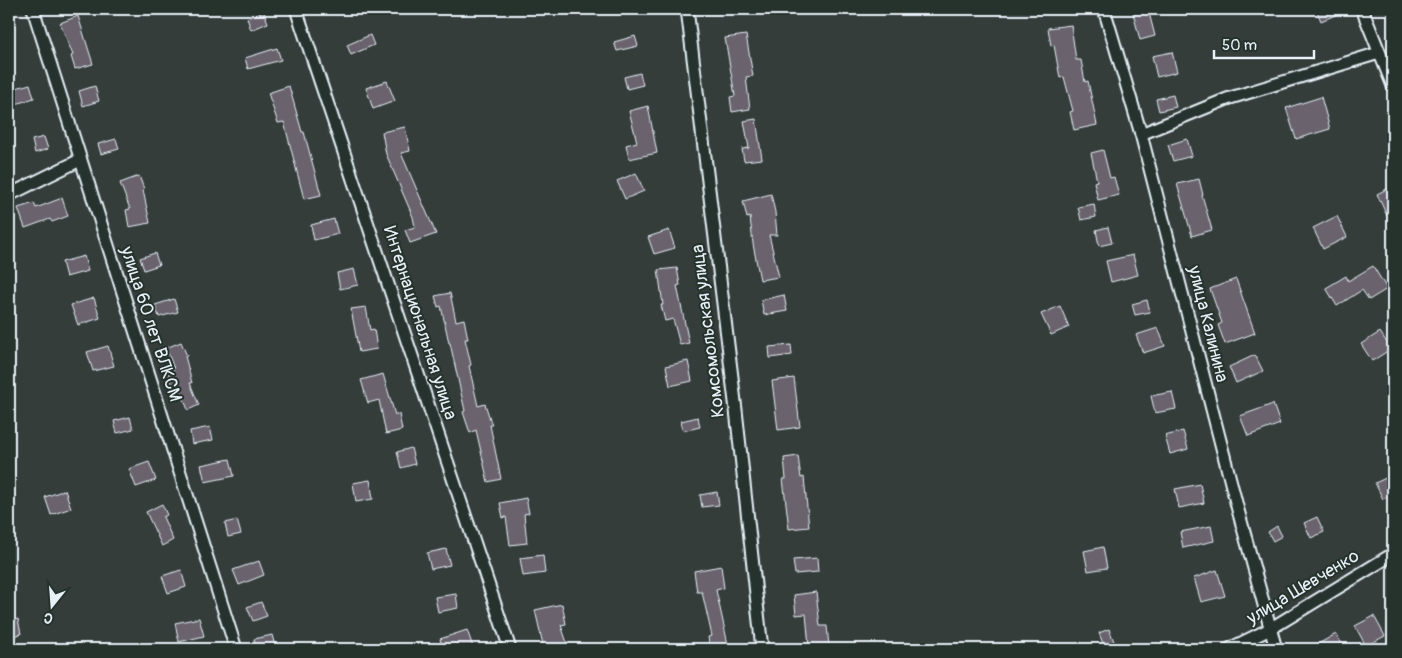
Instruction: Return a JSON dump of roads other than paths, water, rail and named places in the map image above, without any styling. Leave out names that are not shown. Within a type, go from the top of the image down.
[{"type":"street","name":"улица 60 лет ВЛКСМ","points":[[33,9],[236,649]]},
{"type":"street","name":"Интернациональная улица","points":[[296,9],[510,649]]},
{"type":"street","name":"Комсомольская улица","points":[[687,9],[736,410],[762,649]]},
{"type":"street","name":"улица Калинина","points":[[1104,9],[1141,134],[1276,649]]},
{"type":"street","points":[[1362,9],[1393,86]]},
{"type":"street","points":[[1141,134],[1227,99],[1379,53]]},
{"type":"street","points":[[9,195],[80,160]]},
{"type":"street","name":"улица Шевченко","points":[[1229,649],[1270,629],[1393,554]]}]
